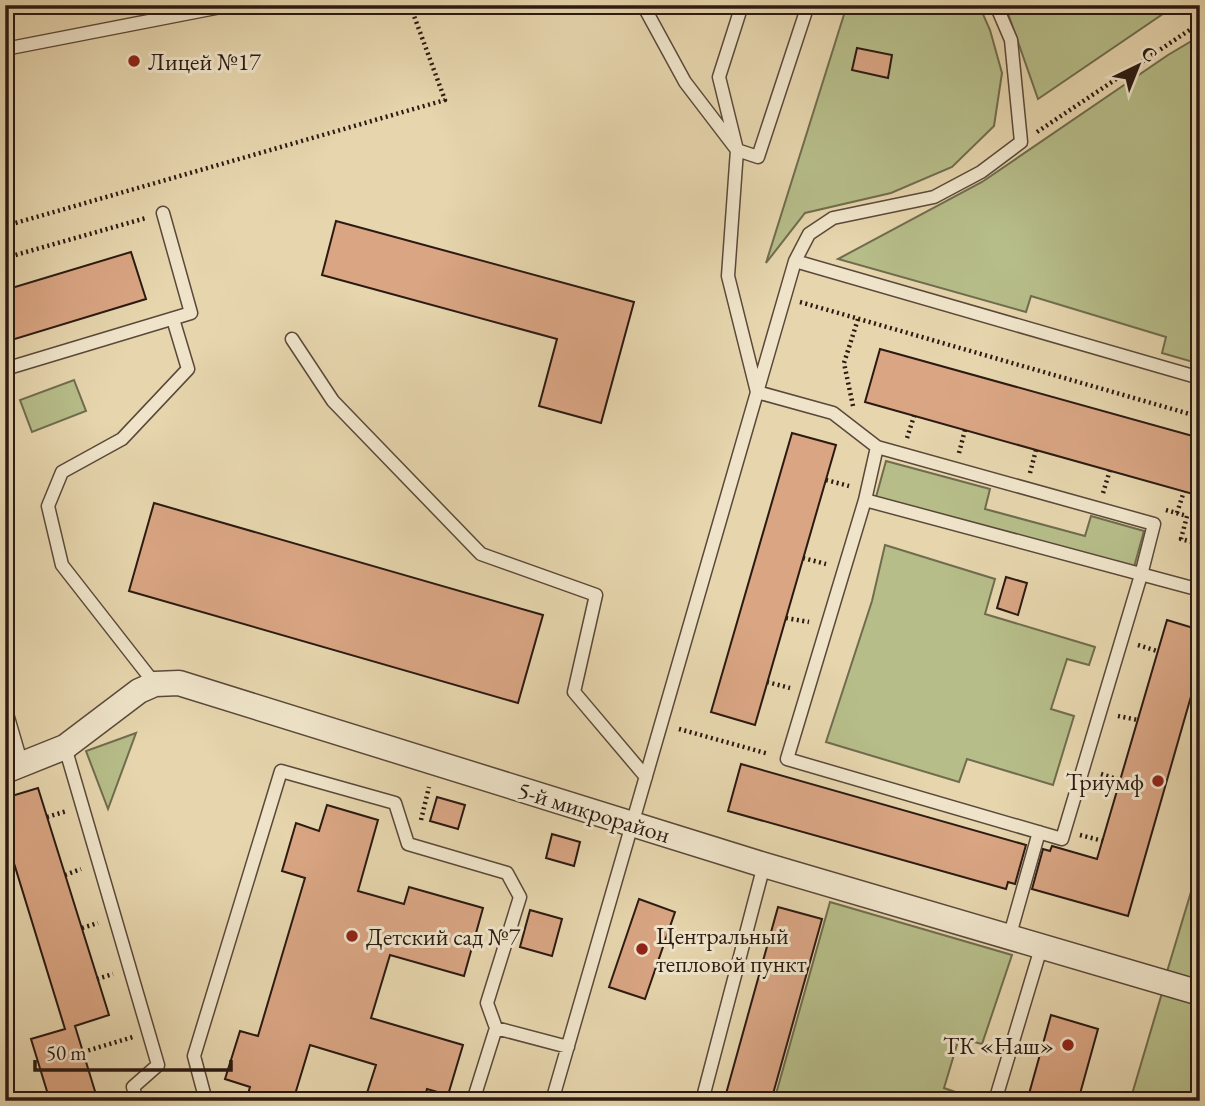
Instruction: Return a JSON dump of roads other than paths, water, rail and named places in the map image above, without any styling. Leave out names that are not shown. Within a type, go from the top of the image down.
[{"type":"street","name":"5-й микрорайон","points":[[155,684],[179,683],[764,865],[1200,993]]},
{"type":"street","points":[[14,768],[65,747],[139,691],[155,684]]},
{"type":"lane","points":[[5,48],[231,5]]},
{"type":"lane","points":[[643,5],[685,82],[737,150],[758,157],[808,5]]},
{"type":"lane","points":[[743,5],[719,77],[737,150],[728,276],[757,392]]},
{"type":"lane","points":[[552,1101],[795,261],[809,234],[833,218],[934,197],[981,172],[1021,142],[1011,40],[996,5]]},
{"type":"lane","points":[[5,369],[191,313],[163,213]]},
{"type":"lane","points":[[795,261],[1200,378]]},
{"type":"lane","points":[[155,684],[62,565],[48,506],[62,472],[121,439],[188,369],[173,318]]},
{"type":"lane","points":[[292,339],[333,401],[481,554],[596,595],[574,692],[646,777]]},
{"type":"lane","points":[[757,392],[833,413],[877,447],[1154,524],[1062,839],[787,759],[865,500],[877,447]]},
{"type":"lane","points":[[865,500],[1200,590]]},
{"type":"lane","points":[[5,707],[14,768]]},
{"type":"lane","points":[[65,747],[158,1065],[133,1087],[137,1101]]},
{"type":"lane","points":[[206,1101],[194,1056],[281,771],[395,803],[408,844],[507,873],[520,897],[487,1003],[496,1028],[473,1101]]},
{"type":"lane","points":[[1009,938],[1039,832]]},
{"type":"lane","points":[[702,1101],[764,865]]},
{"type":"lane","points":[[995,1101],[1041,948]]},
{"type":"lane","points":[[496,1028],[568,1047]]},
{"type":"place","name":"Лицей №17","points":[[134,61]]},
{"type":"place","name":"Триумф","points":[[1158,781]]},
{"type":"place","name":"Детский сад №7","points":[[352,936]]},
{"type":"place","name":"Центральный тепловой пункт","points":[[642,949]]},
{"type":"place","name":"ТК «Наш»","points":[[1068,1045]]}]
